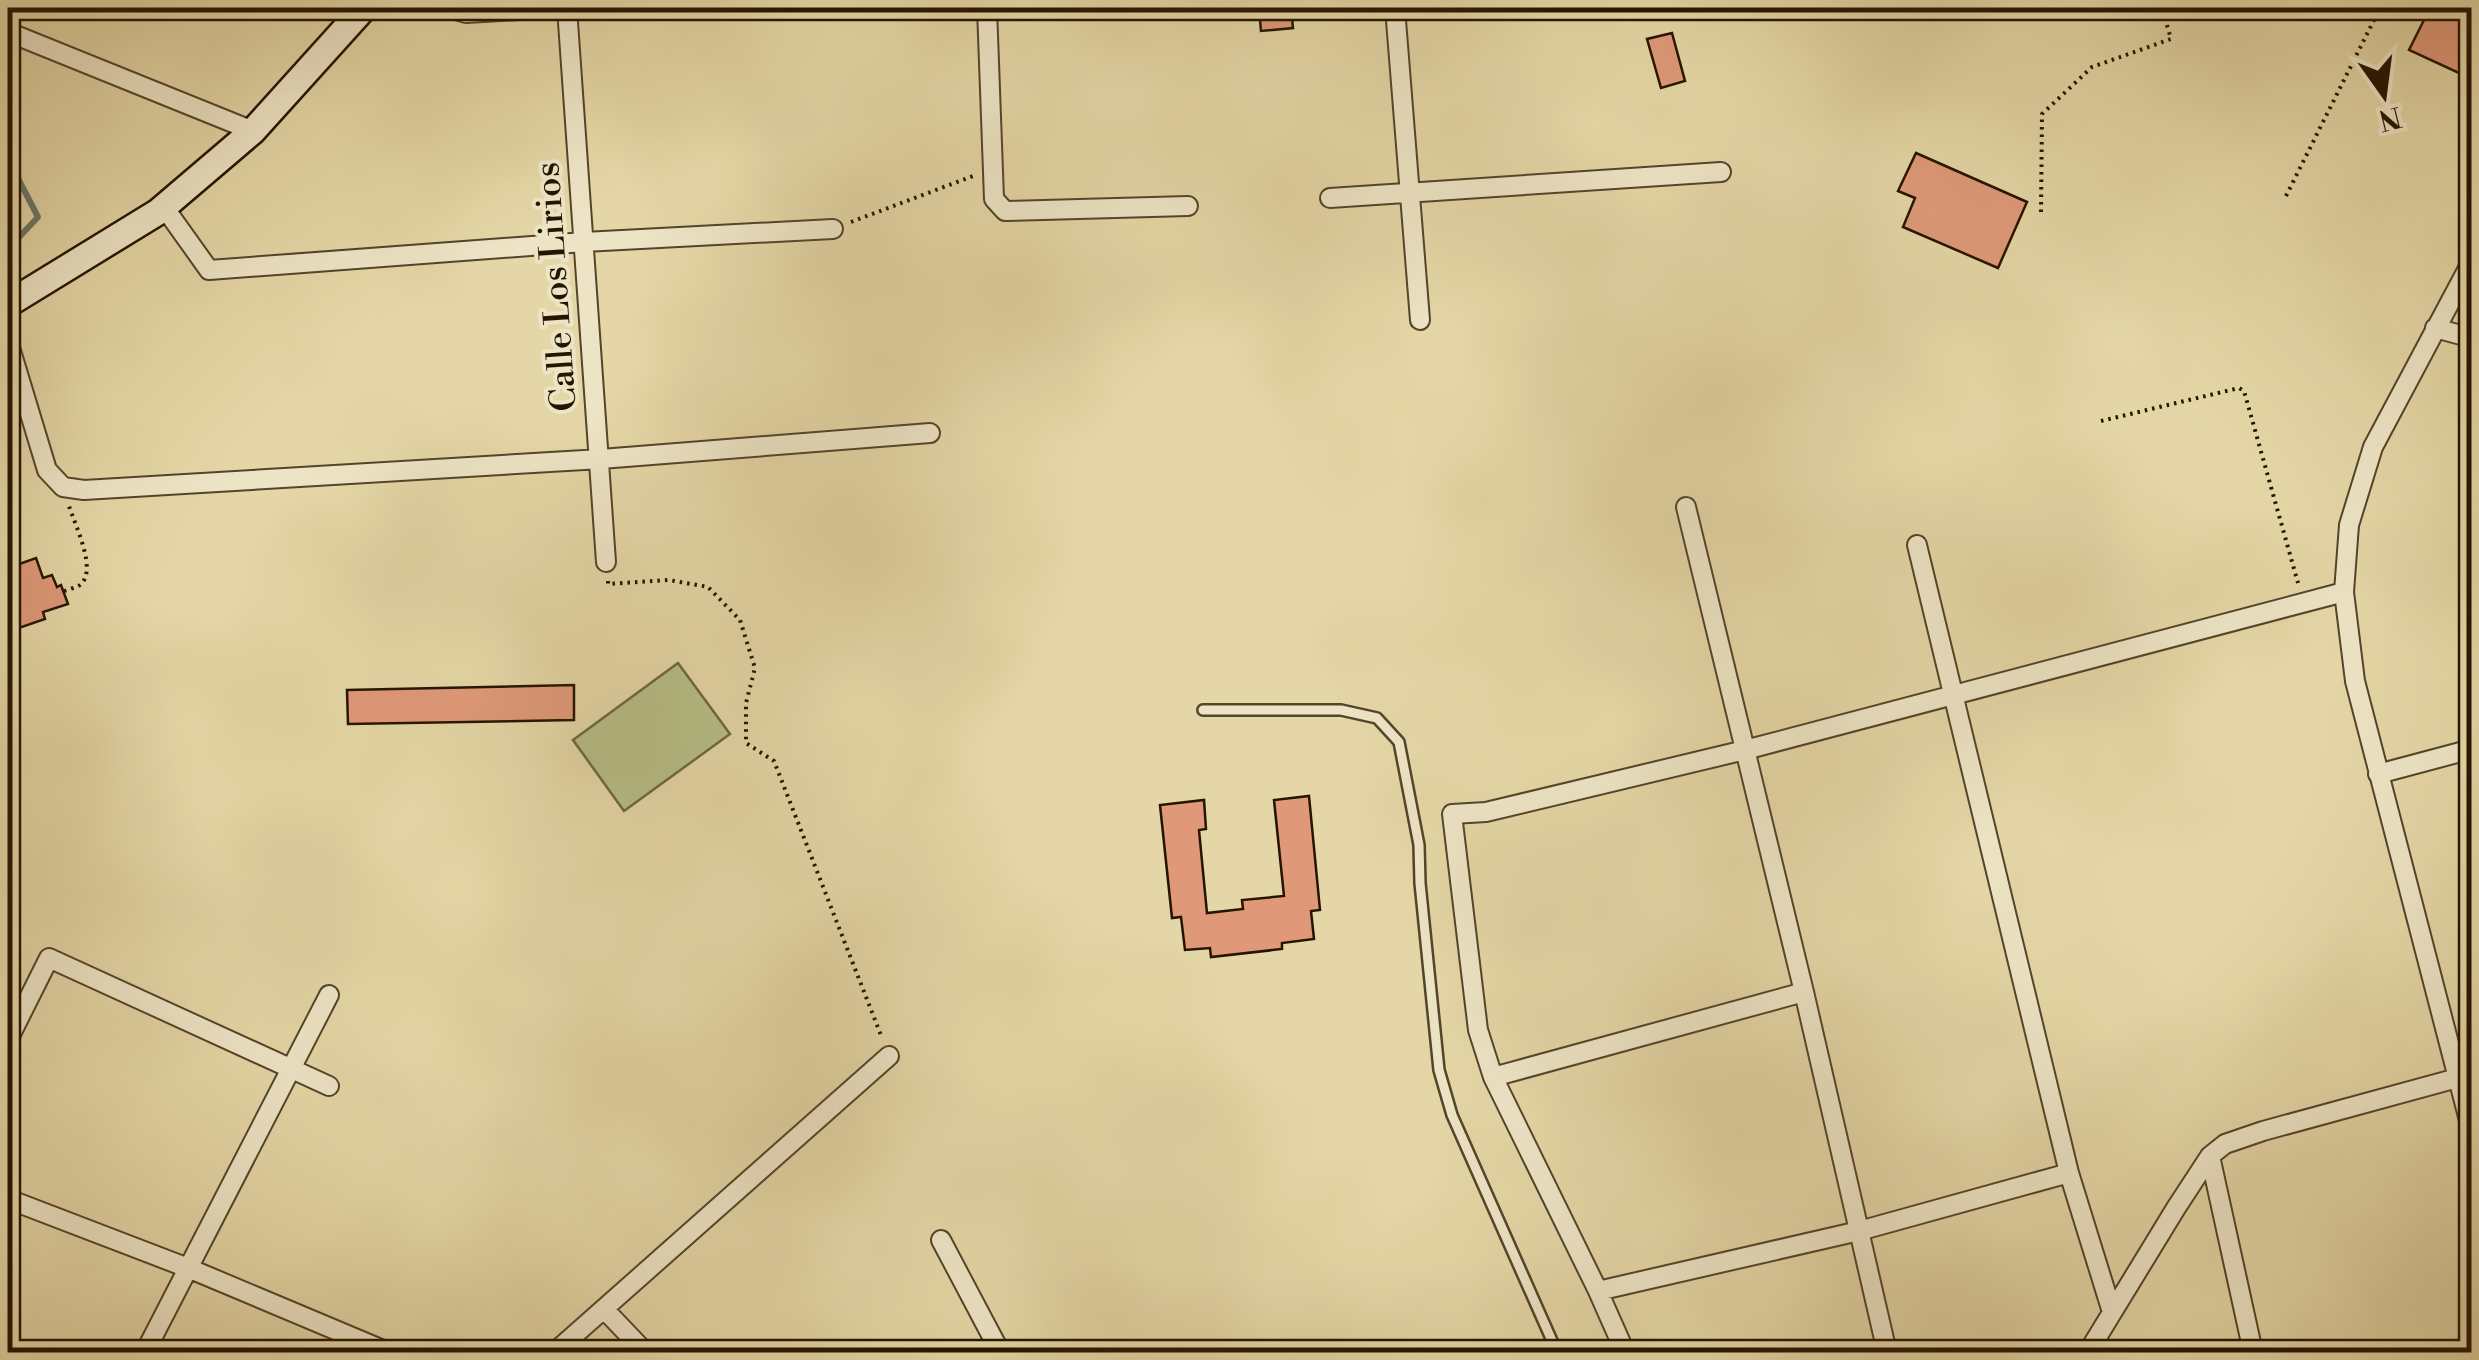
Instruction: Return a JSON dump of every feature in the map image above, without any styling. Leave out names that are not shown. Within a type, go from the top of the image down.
[{"type":"street","points":[[8,304],[164,207],[253,131],[364,8]]},
{"type":"street","points":[[449,8],[466,13],[556,8]]},
{"type":"street","name":"Calle Los Lirios","points":[[568,8],[606,562]]},
{"type":"street","points":[[986,8],[994,199],[1005,211],[1188,206]]},
{"type":"street","points":[[1395,8],[1420,320]]},
{"type":"street","points":[[8,32],[253,131]]},
{"type":"street","points":[[1330,198],[1721,172]]},
{"type":"street","points":[[164,207],[208,270],[584,242],[832,229]]},
{"type":"street","points":[[2472,261],[2372,447],[2349,525],[2344,592],[2356,682],[2378,774],[2464,1076],[2472,1132]]},
{"type":"street","points":[[2435,328],[2472,338]]},
{"type":"street","points":[[8,342],[47,470],[63,487],[84,490],[601,460],[930,433]]},
{"type":"street","points":[[1686,507],[1888,1352]]},
{"type":"street","points":[[1917,545],[2070,1172],[2112,1312]]},
{"type":"street","points":[[1625,1352],[1493,1078],[1478,1030],[1452,814],[1486,812],[1745,750],[2344,592]]},
{"type":"street","points":[[2378,774],[2472,750]]},
{"type":"street","points":[[8,1040],[50,958],[330,1086]]},
{"type":"street","points":[[1493,1078],[1804,992]]},
{"type":"street","points":[[146,1352],[330,995]]},
{"type":"street","points":[[556,1352],[889,1056]]},
{"type":"street","points":[[2088,1352],[2210,1156],[2225,1144],[2464,1076]]},
{"type":"street","points":[[2210,1156],[2253,1352]]},
{"type":"street","points":[[1598,1291],[1859,1231],[2070,1172]]},
{"type":"street","points":[[8,1200],[188,1268],[383,1350]]},
{"type":"street","points":[[941,1240],[997,1346],[996,1352]]},
{"type":"street","points":[[604,1309],[645,1352]]},
{"type":"lane","points":[[1203,710],[1341,710],[1377,718],[1399,742],[1419,845],[1440,1070],[1452,1115],[1557,1352]]},
{"type":"path","points":[[2041,212],[2042,114],[2092,67],[2171,39],[2162,8]]},
{"type":"path","points":[[2286,196],[2380,8]]},
{"type":"path","points":[[832,229],[993,169]]},
{"type":"path","points":[[2101,421],[2239,388],[2244,391],[2303,602]]},
{"type":"path","points":[[63,487],[88,562],[88,574],[80,586],[64,592]]},
{"type":"path","points":[[606,562],[608,584],[668,580],[708,587],[740,620],[755,668],[746,704],[746,743],[774,761],[889,1056]]},
{"type":"green space","points":[[678,663],[730,734],[624,811],[573,740]]},
{"type":"building","points":[[1259,8],[1291,8],[1293,28],[1261,31]]},
{"type":"building","points":[[2430,8],[2472,8],[2472,79],[2409,50]]},
{"type":"building","points":[[1672,33],[1685,81],[1661,88],[1647,39]]},
{"type":"building","points":[[1916,153],[2027,202],[1998,268],[1903,227],[1915,198],[1898,191]]},
{"type":"building","points":[[36,558],[43,578],[52,575],[57,587],[61,585],[68,604],[43,612],[45,619],[19,628],[8,623],[8,568]]},
{"type":"building","points":[[574,685],[574,720],[348,724],[347,690]]},
{"type":"building","points":[[1309,796],[1320,910],[1311,911],[1314,939],[1282,943],[1282,949],[1211,957],[1210,948],[1185,950],[1181,917],[1172,918],[1160,805],[1204,800],[1206,829],[1199,830],[1207,913],[1243,909],[1242,900],[1284,896],[1274,800]]},
{"type":"waterway","points":[[8,159],[38,217],[8,249]]}]
